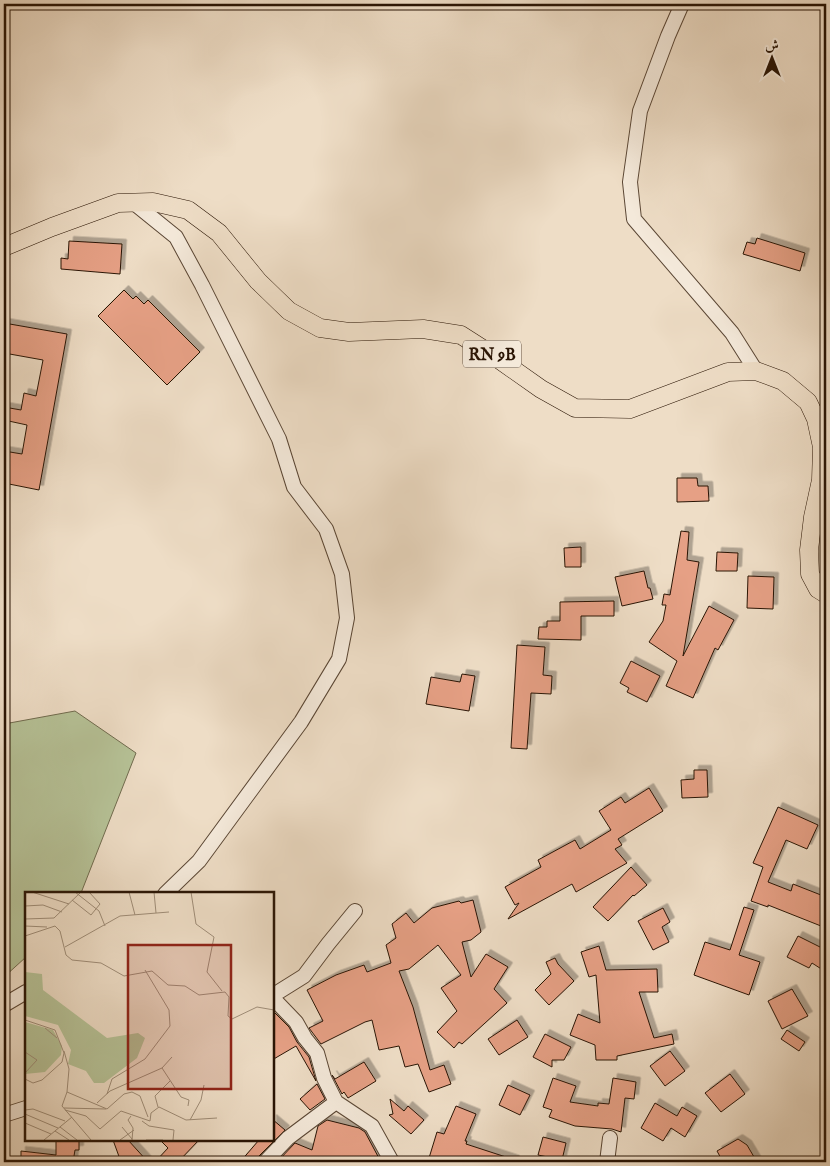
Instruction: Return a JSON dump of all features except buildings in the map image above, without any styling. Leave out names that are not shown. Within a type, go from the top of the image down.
[{"type":"main road","name":"RN 9B","points":[[4,247],[52,227],[118,204],[153,202],[188,210],[218,233],[258,280],[289,311],[320,328],[350,332],[423,329],[461,335],[541,389],[575,408],[630,409],[728,372],[756,371],[783,381],[808,402],[816,419],[822,447],[821,480],[813,517],[809,550],[810,574],[818,589],[826,594]]},
{"type":"street","points":[[682,4],[640,111],[630,182],[634,219],[732,333],[756,371]]},
{"type":"street","points":[[134,203],[176,237],[202,285],[279,439],[294,487],[326,529],[342,574],[347,618],[339,659],[301,722],[199,861],[167,892]]},
{"type":"street","points":[[274,995],[304,976],[355,911]]},
{"type":"street","points":[[4,1005],[25,993]]},
{"type":"street","points":[[274,998],[296,1022],[305,1038],[317,1053],[324,1078],[336,1102],[372,1126],[392,1162]]},
{"type":"street","points":[[265,1162],[288,1138],[336,1102]]},
{"type":"street","points":[[4,1115],[25,1108]]},
{"type":"street","points":[[607,1162],[610,1138]]},
{"type":"green space","points":[[75,711],[136,753],[81,892],[25,892],[25,958],[4,977],[4,724]]}]
